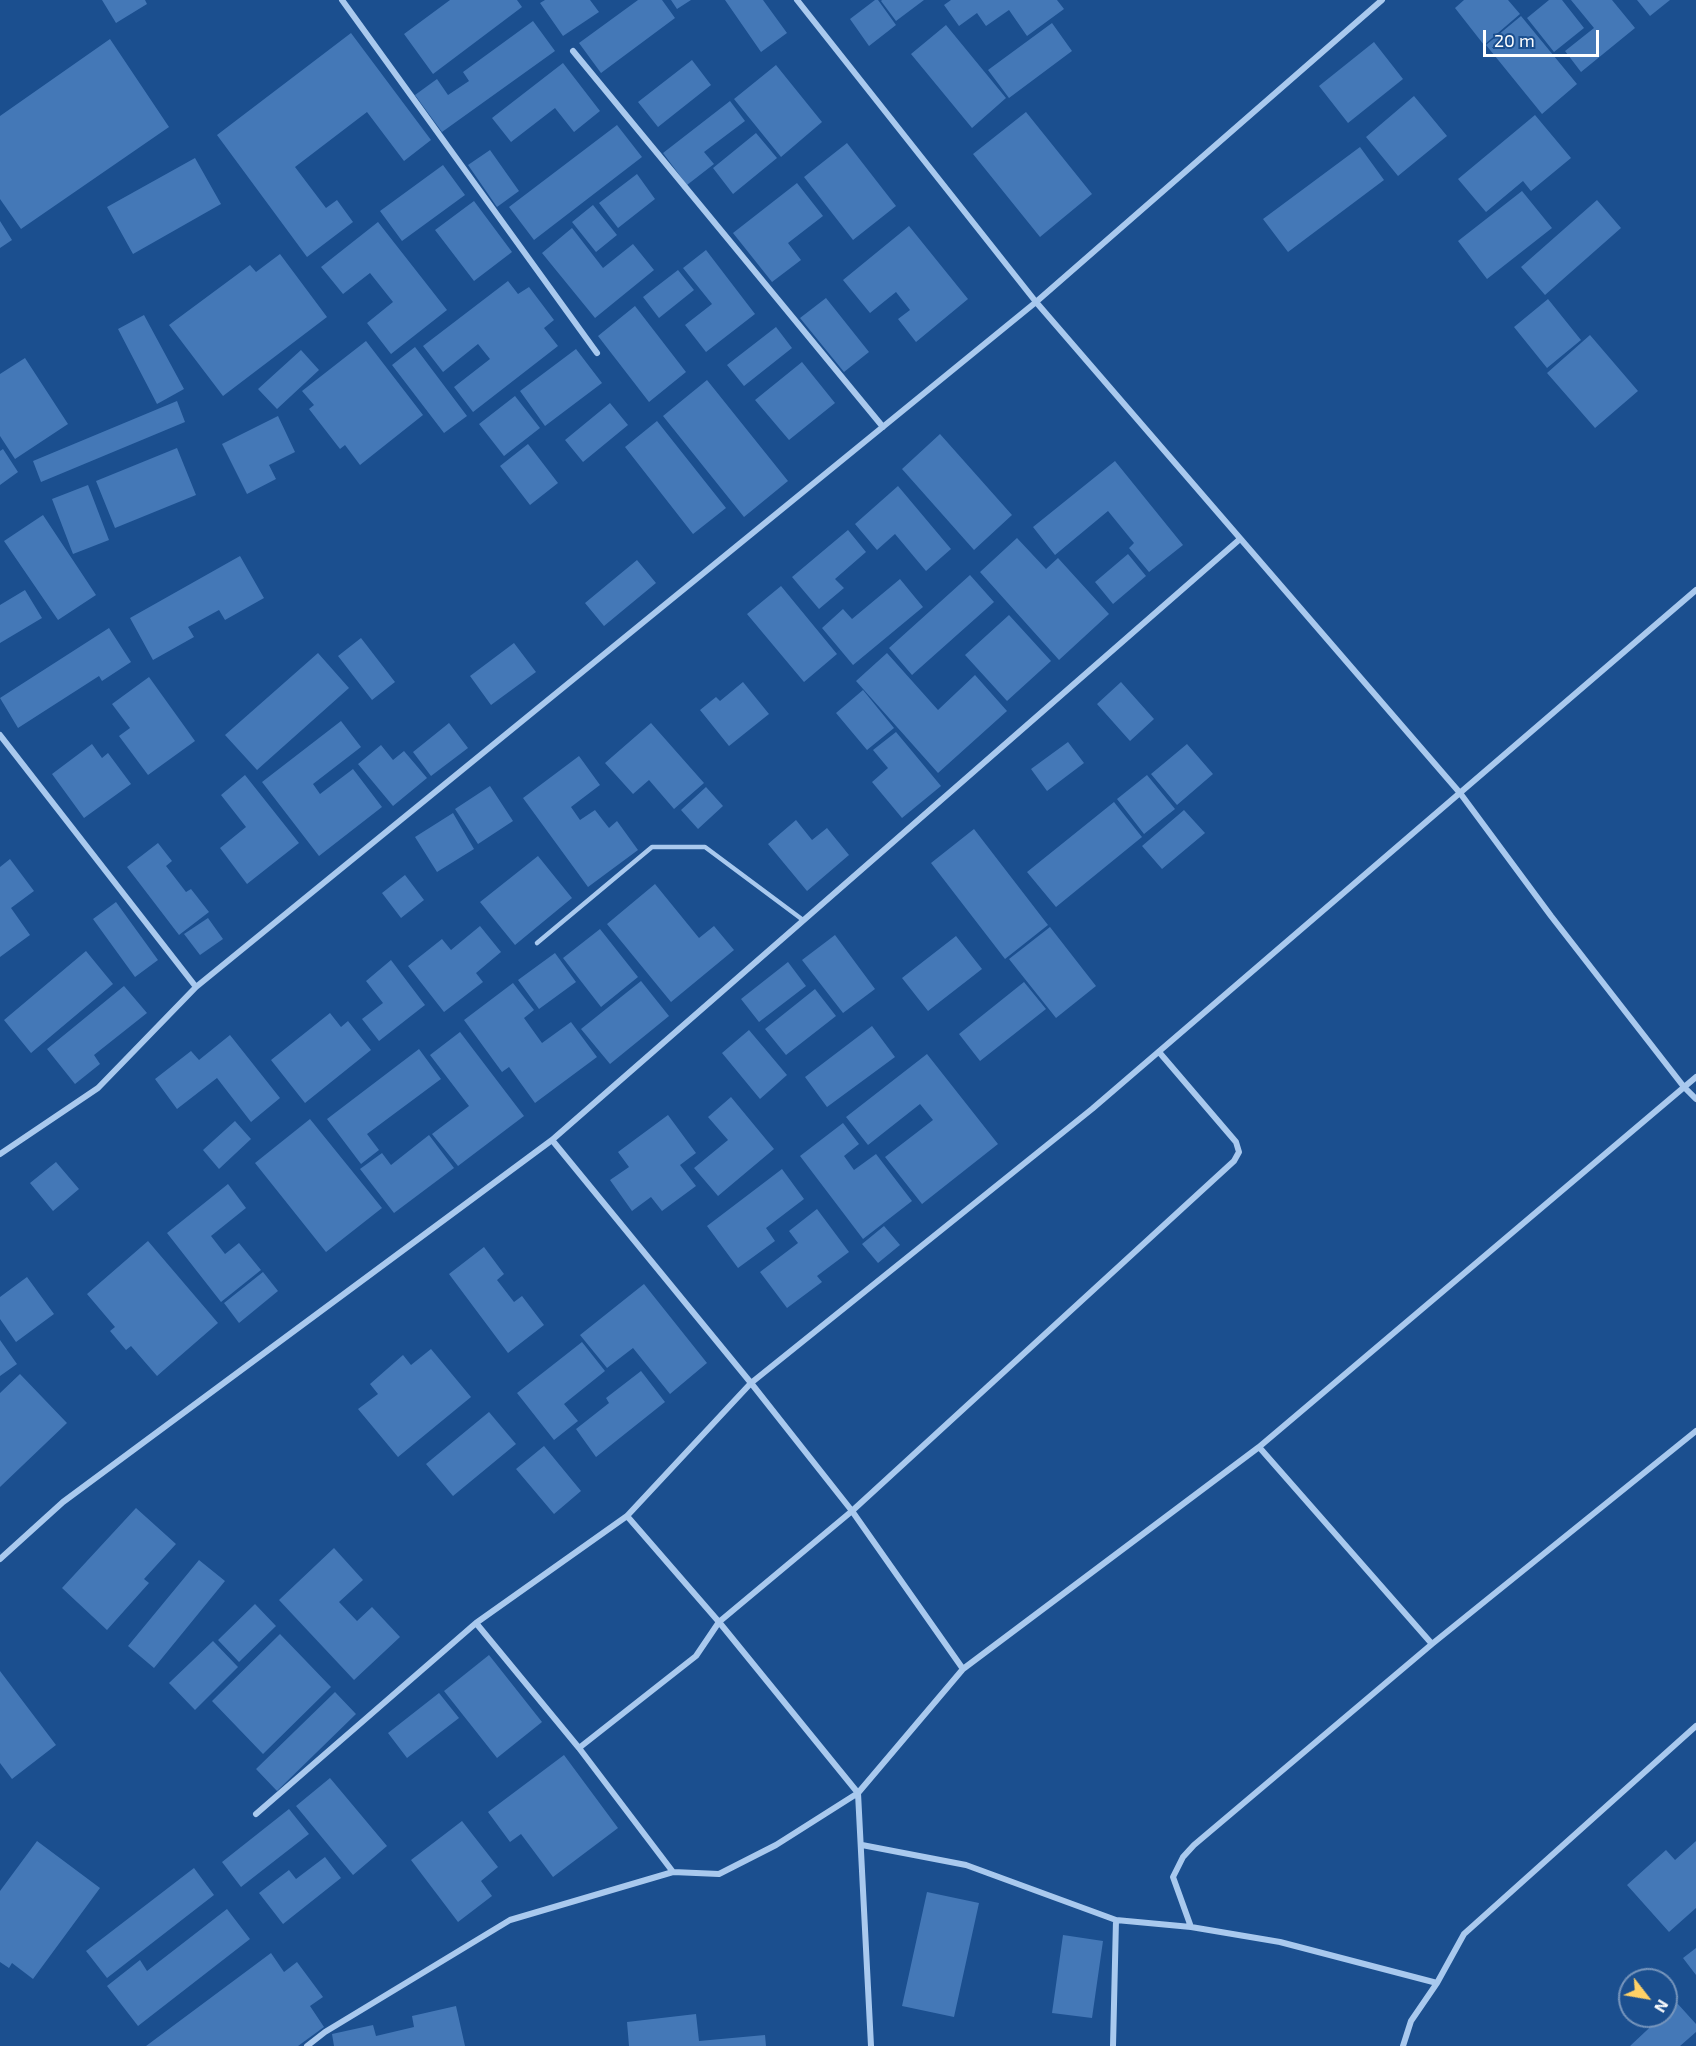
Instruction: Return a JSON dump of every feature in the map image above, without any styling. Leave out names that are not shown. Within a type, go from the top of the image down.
[{"type":"street","points":[[342,0],[597,353]]},
{"type":"street","points":[[797,0],[1036,302],[1460,793],[1551,916],[1684,1087],[1696,1099]]},
{"type":"street","points":[[0,1154],[98,1088],[196,987],[1036,302],[1382,0]]},
{"type":"street","points":[[573,51],[883,427]]},
{"type":"street","points":[[0,1559],[63,1502],[552,1140],[1240,539]]},
{"type":"street","points":[[256,1814],[476,1623],[627,1516],[751,1383],[1092,1109],[1696,590]]},
{"type":"street","points":[[0,735],[196,987]]},
{"type":"street","points":[[579,1748],[696,1656],[719,1622],[852,1511],[1234,1161],[1239,1152],[1236,1142],[1159,1052]]},
{"type":"street","points":[[307,2046],[325,2032],[510,1920],[673,1872],[718,1874],[776,1845],[858,1793],[963,1669],[1259,1447],[1696,1077]]},
{"type":"street","points":[[552,1140],[751,1383],[852,1511],[963,1669]]},
{"type":"street","points":[[1191,1927],[1173,1877],[1183,1857],[1194,1845],[1432,1644],[1696,1431]]},
{"type":"street","points":[[1259,1447],[1432,1644]]},
{"type":"street","points":[[627,1516],[719,1622],[858,1793],[871,2046]]},
{"type":"street","points":[[476,1623],[579,1748],[673,1872]]},
{"type":"street","points":[[1403,2046],[1411,2021],[1437,1983],[1464,1934],[1696,1726]]},
{"type":"street","points":[[862,1845],[966,1865],[1116,1920],[1191,1927],[1280,1942],[1437,1983]]},
{"type":"street","points":[[1113,2046],[1116,1920]]},
{"type":"lane","points":[[537,943],[652,846],[705,847],[803,920]]},
{"type":"building","points":[[102,0],[145,0],[147,4],[116,23]]},
{"type":"building","points":[[450,0],[517,0],[522,7],[433,74],[404,34]]},
{"type":"building","points":[[545,0],[590,0],[599,12],[563,36],[540,3]]},
{"type":"building","points":[[638,0],[662,0],[675,18],[601,73],[579,43]]},
{"type":"building","points":[[671,0],[691,0],[677,9]]},
{"type":"building","points":[[725,0],[763,0],[787,33],[761,52]]},
{"type":"building","points":[[878,0],[896,25],[869,46],[850,19]]},
{"type":"building","points":[[882,0],[924,0],[896,21]]},
{"type":"building","points":[[951,0],[1057,0],[1064,9],[1027,36],[1009,10],[986,26],[977,13],[959,26],[944,5]]},
{"type":"building","points":[[1464,0],[1508,0],[1520,14],[1484,45],[1455,8]]},
{"type":"building","points":[[1549,0],[1562,0],[1584,28],[1554,52],[1527,18]]},
{"type":"building","points":[[1571,0],[1612,0],[1635,28],[1581,72],[1565,51],[1594,28]]},
{"type":"building","points":[[1637,0],[1670,0],[1650,16]]},
{"type":"building","points":[[1521,16],[1577,84],[1542,114],[1486,45]]},
{"type":"building","points":[[533,21],[555,51],[442,132],[415,95],[437,79],[448,95],[469,81],[463,72]]},
{"type":"building","points":[[1052,23],[1072,51],[1009,98],[988,70]]},
{"type":"building","points":[[946,25],[1006,98],[972,128],[911,54]]},
{"type":"building","points":[[351,33],[431,140],[404,161],[367,112],[295,167],[326,208],[337,200],[353,222],[307,257],[217,135]]},
{"type":"building","points":[[110,39],[169,127],[21,229],[0,199],[0,116]]},
{"type":"building","points":[[1374,42],[1403,79],[1348,123],[1319,86]]},
{"type":"building","points":[[692,60],[711,85],[658,127],[638,102]]},
{"type":"building","points":[[563,63],[600,111],[574,132],[555,108],[511,142],[492,118]]},
{"type":"building","points":[[776,65],[822,122],[781,157],[734,99]]},
{"type":"building","points":[[1414,96],[1447,136],[1398,176],[1366,137]]},
{"type":"building","points":[[730,101],[745,121],[704,152],[714,164],[687,185],[663,153]]},
{"type":"building","points":[[1026,112],[1092,194],[1040,237],[973,154]]},
{"type":"building","points":[[1535,115],[1571,158],[1531,191],[1523,181],[1486,212],[1458,179]]},
{"type":"building","points":[[617,125],[642,157],[534,240],[509,207]]},
{"type":"building","points":[[756,133],[777,158],[733,194],[713,168]]},
{"type":"building","points":[[847,143],[896,206],[853,240],[804,177]]},
{"type":"building","points":[[1360,147],[1384,180],[1288,252],[1263,219]]},
{"type":"building","points":[[490,150],[519,191],[497,207],[468,165]]},
{"type":"building","points":[[195,158],[221,204],[133,254],[107,207]]},
{"type":"building","points":[[443,165],[465,195],[402,241],[380,211]]},
{"type":"building","points":[[637,174],[655,199],[618,228],[599,203]]},
{"type":"building","points":[[797,183],[823,216],[788,243],[801,260],[772,282],[733,233]]},
{"type":"building","points":[[1522,191],[1552,228],[1487,279],[1458,241]]},
{"type":"building","points":[[1597,200],[1621,228],[1545,295],[1521,267]]},
{"type":"building","points":[[474,201],[512,252],[474,281],[435,230]]},
{"type":"building","points":[[593,205],[617,235],[596,252],[572,222]]},
{"type":"building","points":[[0,221],[12,240],[0,248]]},
{"type":"building","points":[[378,222],[447,310],[391,354],[367,323],[393,302],[370,273],[343,294],[321,267]]},
{"type":"building","points":[[909,226],[968,299],[916,342],[898,319],[910,310],[896,292],[870,313],[843,280]]},
{"type":"building","points":[[572,228],[603,268],[633,244],[654,270],[595,318],[542,253]]},
{"type":"building","points":[[706,250],[755,314],[706,352],[685,325],[712,304],[683,268]]},
{"type":"building","points":[[280,254],[327,317],[223,396],[169,325],[250,265],[256,272]]},
{"type":"building","points":[[678,270],[694,290],[659,318],[643,297]]},
{"type":"building","points":[[508,281],[518,294],[529,287],[554,320],[544,328],[558,346],[473,412],[454,387],[490,359],[478,344],[443,372],[423,346]]},
{"type":"building","points":[[826,298],[869,352],[844,372],[800,318]]},
{"type":"building","points":[[1548,299],[1581,340],[1547,368],[1514,327]]},
{"type":"building","points":[[635,306],[686,372],[649,402],[598,336]]},
{"type":"building","points":[[144,315],[184,389],[157,404],[118,329]]},
{"type":"building","points":[[776,327],[792,348],[744,386],[727,365]]},
{"type":"building","points":[[1590,335],[1638,391],[1595,428],[1547,373]]},
{"type":"building","points":[[366,341],[423,415],[360,465],[345,445],[340,449],[309,409],[314,405],[302,391]]},
{"type":"building","points":[[415,347],[467,416],[444,433],[392,365]]},
{"type":"building","points":[[576,349],[602,383],[545,426],[520,391]]},
{"type":"building","points":[[301,350],[319,370],[277,409],[258,389]]},
{"type":"building","points":[[25,358],[68,424],[15,459],[0,436],[0,374]]},
{"type":"building","points":[[802,362],[835,403],[789,440],[755,400]]},
{"type":"building","points":[[707,380],[788,481],[744,517],[663,416]]},
{"type":"building","points":[[515,396],[540,428],[504,456],[479,424]]},
{"type":"building","points":[[177,401],[185,422],[41,482],[33,461]]},
{"type":"building","points":[[610,403],[628,425],[583,462],[565,440]]},
{"type":"building","points":[[278,416],[295,452],[269,465],[276,479],[247,494],[222,444]]},
{"type":"building","points":[[657,421],[726,508],[693,534],[625,447]]},
{"type":"building","points":[[940,434],[1012,515],[974,550],[902,469]]},
{"type":"building","points":[[528,444],[558,483],[530,505],[500,466]]},
{"type":"building","points":[[177,448],[196,495],[115,528],[96,481]]},
{"type":"building","points":[[3,449],[18,472],[0,485],[0,451]]},
{"type":"building","points":[[1115,461],[1183,545],[1149,572],[1129,548],[1134,543],[1108,511],[1055,555],[1033,527]]},
{"type":"building","points":[[88,485],[109,540],[73,554],[52,499]]},
{"type":"building","points":[[898,486],[951,549],[926,571],[895,534],[877,550],[855,524]]},
{"type":"building","points":[[43,515],[96,595],[58,620],[4,541]]},
{"type":"building","points":[[848,530],[866,552],[835,579],[844,588],[819,609],[792,577]]},
{"type":"building","points":[[1017,538],[1046,569],[1058,558],[1109,614],[1059,660],[980,572]]},
{"type":"building","points":[[1128,554],[1146,576],[1113,604],[1095,582]]},
{"type":"building","points":[[240,556],[264,598],[225,620],[219,610],[188,627],[194,637],[153,660],[130,618]]},
{"type":"building","points":[[637,560],[656,583],[604,626],[585,603]]},
{"type":"building","points":[[970,575],[994,602],[912,675],[889,648]]},
{"type":"building","points":[[900,579],[923,607],[853,665],[822,628],[843,609],[852,619]]},
{"type":"building","points":[[781,586],[837,654],[804,682],[747,614]]},
{"type":"building","points":[[25,590],[42,618],[0,643],[0,605]]},
{"type":"building","points":[[1009,615],[1051,661],[1007,701],[965,655]]},
{"type":"building","points":[[109,628],[131,662],[102,681],[99,676],[18,728],[0,698]]},
{"type":"building","points":[[361,638],[395,682],[372,700],[338,656]]},
{"type":"building","points":[[514,643],[536,672],[491,705],[470,676]]},
{"type":"building","points":[[318,653],[349,688],[257,770],[225,735]]},
{"type":"building","points":[[887,653],[938,710],[975,675],[1007,711],[938,773],[856,681]]},
{"type":"building","points":[[149,677],[195,741],[148,775],[119,736],[130,728],[112,704]]},
{"type":"building","points":[[743,682],[769,714],[729,746],[700,710],[716,697],[720,701]]},
{"type":"building","points":[[1121,682],[1154,719],[1130,741],[1097,704]]},
{"type":"building","points":[[863,690],[894,728],[867,750],[836,713]]},
{"type":"building","points":[[341,721],[361,747],[313,784],[320,794],[353,769],[382,807],[319,856],[262,782]]},
{"type":"building","points":[[449,723],[468,748],[431,776],[413,752]]},
{"type":"building","points":[[651,723],[704,783],[674,809],[649,780],[633,794],[605,763]]},
{"type":"building","points":[[896,732],[941,786],[902,818],[872,782],[888,768],[873,750]]},
{"type":"building","points":[[1068,742],[1084,763],[1047,791],[1031,769]]},
{"type":"building","points":[[92,744],[102,758],[108,753],[131,784],[84,818],[52,774]]},
{"type":"building","points":[[1187,744],[1213,774],[1177,805],[1151,774]]},
{"type":"building","points":[[381,745],[393,760],[404,751],[427,778],[393,806],[358,764]]},
{"type":"building","points":[[579,756],[600,785],[571,807],[580,820],[595,810],[609,828],[617,821],[638,850],[588,887],[523,798]]},
{"type":"building","points":[[245,775],[299,843],[247,884],[220,848],[246,827],[221,795]]},
{"type":"building","points":[[1147,775],[1175,809],[1144,834],[1117,799]]},
{"type":"building","points":[[490,786],[513,821],[478,844],[455,809]]},
{"type":"building","points":[[706,787],[723,806],[698,829],[681,810]]},
{"type":"building","points":[[1114,802],[1142,837],[1056,907],[1027,872]]},
{"type":"building","points":[[1184,810],[1205,833],[1162,869],[1142,846]]},
{"type":"building","points":[[453,813],[474,849],[437,872],[415,837]]},
{"type":"building","points":[[796,820],[812,840],[827,828],[849,855],[807,891],[768,844]]},
{"type":"building","points":[[974,829],[1048,925],[1005,959],[931,863]]},
{"type":"building","points":[[158,843],[172,861],[166,866],[186,892],[191,889],[209,912],[179,935],[127,867]]},
{"type":"building","points":[[538,856],[572,898],[515,945],[480,902]]},
{"type":"building","points":[[10,859],[34,891],[11,908],[30,935],[0,957],[0,867]]},
{"type":"building","points":[[405,875],[424,900],[401,918],[382,893]]},
{"type":"building","points":[[655,884],[699,938],[714,926],[734,950],[671,1002],[607,924]]},
{"type":"building","points":[[116,902],[158,960],[135,977],[93,919]]},
{"type":"building","points":[[208,918],[223,939],[200,955],[184,934]]},
{"type":"building","points":[[480,926],[501,952],[476,973],[483,982],[444,1012],[408,966],[442,939],[451,950]]},
{"type":"building","points":[[1050,927],[1096,986],[1056,1018],[1009,959]]},
{"type":"building","points":[[600,929],[638,977],[601,1007],[563,958]]},
{"type":"building","points":[[835,935],[875,989],[843,1013],[802,960]]},
{"type":"building","points":[[956,936],[982,969],[928,1011],[902,978]]},
{"type":"building","points":[[86,951],[113,984],[31,1053],[4,1020]]},
{"type":"building","points":[[555,953],[576,982],[539,1009],[518,980]]},
{"type":"building","points":[[391,960],[425,1005],[379,1041],[362,1019],[383,1003],[366,981]]},
{"type":"building","points":[[788,962],[806,986],[759,1022],[741,999]]},
{"type":"building","points":[[641,981],[669,1016],[610,1064],[581,1029]]},
{"type":"building","points":[[1024,982],[1046,1009],[980,1061],[959,1034]]},
{"type":"building","points":[[513,983],[534,1010],[524,1018],[542,1043],[571,1022],[597,1057],[535,1103],[509,1067],[502,1072],[464,1020]]},
{"type":"building","points":[[124,986],[147,1013],[94,1055],[100,1064],[75,1084],[47,1049]]},
{"type":"building","points":[[815,989],[836,1016],[786,1055],[765,1029]]},
{"type":"building","points":[[330,1013],[341,1027],[348,1021],[371,1050],[305,1103],[271,1060]]},
{"type":"building","points":[[872,1026],[895,1057],[827,1107],[805,1077]]},
{"type":"building","points":[[749,1030],[787,1075],[760,1099],[722,1053]]},
{"type":"building","points":[[460,1032],[524,1116],[458,1166],[432,1134],[469,1106],[430,1055]]},
{"type":"building","points":[[230,1035],[280,1098],[251,1122],[217,1078],[177,1109],[155,1079],[191,1051],[199,1060]]},
{"type":"building","points":[[419,1049],[441,1079],[367,1134],[379,1150],[361,1164],[327,1119]]},
{"type":"building","points":[[927,1054],[998,1144],[922,1204],[885,1157],[933,1120],[920,1104],[868,1145],[846,1117]]},
{"type":"building","points":[[731,1097],[774,1149],[718,1196],[694,1168],[728,1140],[708,1117]]},
{"type":"building","points":[[668,1115],[696,1153],[680,1165],[696,1186],[662,1211],[651,1197],[632,1211],[610,1180],[629,1167],[618,1152]]},
{"type":"building","points":[[310,1119],[382,1208],[326,1252],[255,1163]]},
{"type":"building","points":[[235,1121],[251,1139],[219,1169],[203,1150]]},
{"type":"building","points":[[843,1123],[859,1144],[844,1156],[854,1170],[876,1154],[912,1201],[863,1239],[800,1156]]},
{"type":"building","points":[[429,1135],[454,1168],[394,1213],[360,1169],[382,1153],[391,1165]]},
{"type":"building","points":[[56,1162],[79,1189],[53,1211],[30,1183]]},
{"type":"building","points":[[782,1169],[804,1199],[766,1228],[775,1241],[738,1268],[707,1226]]},
{"type":"building","points":[[228,1184],[246,1208],[211,1236],[225,1254],[239,1243],[261,1270],[221,1302],[167,1233]]},
{"type":"building","points":[[817,1209],[849,1252],[817,1276],[822,1282],[787,1308],[760,1272],[798,1243],[789,1231]]},
{"type":"building","points":[[884,1226],[900,1245],[878,1263],[862,1244]]},
{"type":"building","points":[[148,1241],[218,1323],[157,1376],[131,1346],[126,1350],[110,1331],[115,1327],[87,1294]]},
{"type":"building","points":[[484,1247],[504,1274],[497,1280],[514,1302],[522,1296],[544,1325],[508,1353],[449,1274]]},
{"type":"building","points":[[263,1272],[278,1291],[239,1323],[224,1303]]},
{"type":"building","points":[[27,1277],[54,1314],[16,1342],[0,1319],[0,1297]]},
{"type":"building","points":[[644,1284],[707,1363],[670,1394],[633,1348],[607,1368],[580,1335]]},
{"type":"building","points":[[0,1340],[17,1364],[0,1376]]},
{"type":"building","points":[[582,1342],[605,1371],[564,1404],[578,1421],[554,1440],[517,1393]]},
{"type":"building","points":[[431,1349],[471,1397],[398,1457],[358,1409],[378,1394],[370,1384],[403,1355],[411,1365]]},
{"type":"building","points":[[641,1371],[665,1402],[596,1457],[576,1429],[609,1403],[606,1398]]},
{"type":"building","points":[[20,1374],[67,1423],[0,1487],[0,1393]]},
{"type":"building","points":[[489,1412],[516,1444],[453,1496],[426,1464]]},
{"type":"building","points":[[544,1446],[581,1491],[554,1514],[516,1469]]},
{"type":"building","points":[[136,1508],[176,1544],[144,1579],[149,1583],[107,1630],[62,1588]]},
{"type":"building","points":[[334,1548],[363,1580],[339,1602],[357,1621],[372,1607],[400,1637],[354,1680],[279,1600]]},
{"type":"building","points":[[199,1560],[225,1581],[154,1668],[128,1646]]},
{"type":"building","points":[[255,1604],[276,1626],[239,1662],[218,1640]]},
{"type":"building","points":[[280,1634],[331,1687],[263,1754],[212,1701]]},
{"type":"building","points":[[213,1641],[238,1667],[195,1710],[169,1683]]},
{"type":"building","points":[[489,1655],[542,1722],[497,1758],[444,1691]]},
{"type":"building","points":[[0,1671],[56,1745],[12,1779],[0,1763]]},
{"type":"building","points":[[335,1692],[356,1714],[277,1791],[256,1769]]},
{"type":"building","points":[[439,1693],[459,1718],[407,1758],[388,1733]]},
{"type":"building","points":[[564,1755],[618,1828],[553,1877],[521,1834],[510,1842],[488,1812]]},
{"type":"building","points":[[330,1778],[387,1846],[353,1875],[296,1806]]},
{"type":"building","points":[[289,1809],[309,1834],[241,1887],[222,1862]]},
{"type":"building","points":[[462,1821],[498,1867],[481,1881],[492,1896],[458,1922],[411,1860]]},
{"type":"building","points":[[37,1841],[100,1888],[33,1979],[12,1963],[9,1968],[0,1962],[0,1891]]},
{"type":"building","points":[[1696,1841],[1696,1908],[1669,1932],[1627,1885],[1666,1850],[1675,1860]]},
{"type":"building","points":[[325,1857],[341,1878],[283,1924],[259,1893],[289,1870],[296,1879]]},
{"type":"building","points":[[194,1868],[214,1895],[107,1978],[86,1951]]},
{"type":"building","points":[[927,1892],[979,1903],[954,2017],[902,2006]]},
{"type":"building","points":[[227,1909],[250,1939],[138,2026],[107,1986],[140,1960],[147,1971]]},
{"type":"building","points":[[1063,1935],[1103,1941],[1092,2018],[1052,2013]]},
{"type":"building","points":[[1696,1948],[1696,1975],[1683,1958]]},
{"type":"building","points":[[271,1953],[284,1972],[297,1962],[323,1997],[310,2006],[324,2027],[298,2046],[146,2046]]},
{"type":"building","points":[[1678,2004],[1696,2024],[1696,2032],[1680,2046],[1630,2046],[1649,2028],[1678,2028]]},
{"type":"building","points":[[456,2006],[465,2046],[334,2046],[332,2034],[373,2025],[376,2036],[414,2027],[412,2016]]},
{"type":"building","points":[[696,2014],[699,2041],[765,2035],[766,2046],[629,2046],[627,2022]]}]
